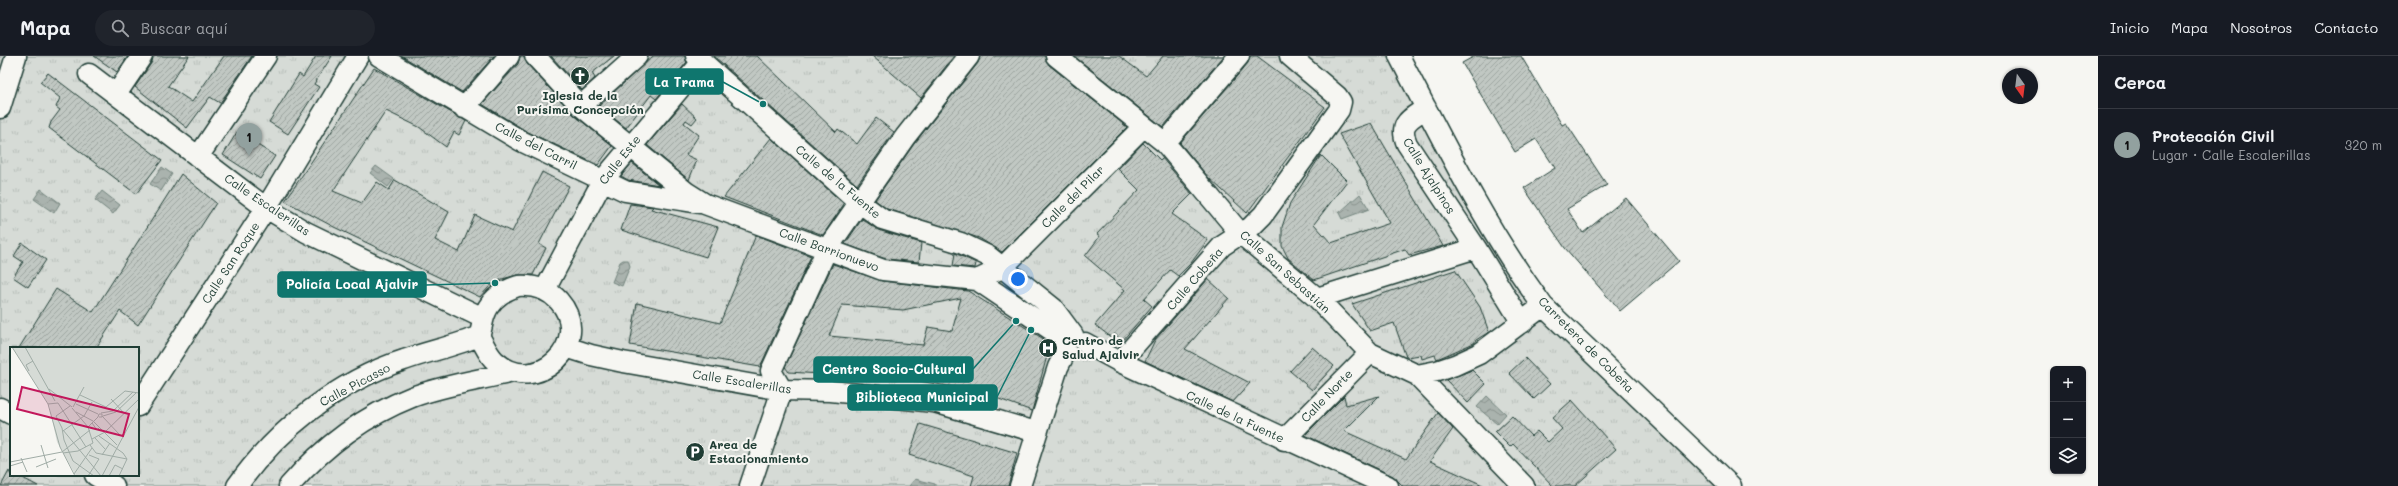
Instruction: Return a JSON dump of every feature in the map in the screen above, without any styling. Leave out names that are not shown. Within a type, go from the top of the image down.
[{"type":"street","points":[[0,108],[3,91],[16,56]]},
{"type":"street","points":[[117,93],[142,56]]},
{"type":"street","points":[[198,157],[266,56]]},
{"type":"street","name":"Calle San Roque","points":[[139,404],[266,208],[358,56]]},
{"type":"street","name":"Calle del Carril","points":[[379,56],[521,141],[625,191],[705,204]]},
{"type":"street","points":[[464,108],[509,56]]},
{"type":"street","points":[[535,56],[581,106],[686,192],[705,204]]},
{"type":"street","points":[[581,106],[637,56]]},
{"type":"street","points":[[750,486],[782,390],[772,371],[827,249],[905,137],[969,56]]},
{"type":"street","name":"Calle San Sebastián","points":[[1056,56],[1143,127],[1165,143],[1240,233],[1317,298],[1370,353],[1417,375]]},
{"type":"street","points":[[1165,143],[1239,56]]},
{"type":"street","name":"Calle Cobeña","points":[[1120,362],[1222,246],[1251,227],[1263,215],[1339,110],[1341,102],[1337,96],[1290,56]]},
{"type":"street","name":"Carretera de Cobeña","points":[[1399,56],[1480,211],[1519,273],[1543,306],[1731,486]]},
{"type":"street","name":"Calle de la Fuente","points":[[699,59],[859,202],[882,219],[961,243],[988,256],[1053,308],[1072,343]]},
{"type":"street","name":"Calle Este","points":[[547,291],[549,282],[602,180],[631,146],[699,59]]},
{"type":"street","name":"Calle Escalerillas","points":[[89,74],[117,93],[266,208],[306,232],[481,327]]},
{"type":"street","name":"Calle Ajalpinos","points":[[1426,108],[1405,123],[1402,133],[1407,144],[1476,248],[1522,323]]},
{"type":"street","name":"Calle del Pilar","points":[[1002,268],[1143,127]]},
{"type":"street","name":"Calle Barrionuevo","points":[[705,204],[883,270],[977,280]]},
{"type":"street","points":[[1317,298],[1476,248]]},
{"type":"street","points":[[977,280],[1002,268]]},
{"type":"street","name":"Calle de la Fuente","points":[[977,280],[1072,343],[1120,362],[1284,440],[1388,486]]},
{"type":"street","points":[[289,486],[308,464],[343,435],[378,413],[413,397],[514,372],[530,373],[546,369],[556,362],[566,347],[570,334],[567,314],[559,301],[547,291],[528,286],[508,289],[492,301],[481,327],[494,360],[514,372]]},
{"type":"street","points":[[1524,486],[1417,375],[1455,365],[1479,354],[1543,306]]},
{"type":"street","name":"Calle Picasso","points":[[237,486],[249,470],[280,437],[318,404],[362,378],[403,360],[459,345],[481,327]]},
{"type":"street","points":[[1020,486],[1036,432],[1072,343]]},
{"type":"street","name":"Calle Escalerillas","points":[[566,347],[591,355],[622,362],[782,390],[831,391],[934,402],[1036,432]]},
{"type":"street","name":"Calle Norte","points":[[1284,440],[1370,353]]},
{"type":"street","points":[[0,408],[10,413]]},
{"type":"street","points":[[87,486],[94,476]]},
{"type":"street","points":[[97,476],[114,486]]},
{"type":"green space","points":[[0,56],[1402,56],[1517,275],[1740,486],[0,486]]},
{"type":"water","points":[[376,166],[394,179],[388,187],[370,173]]},
{"type":"water","points":[[162,167],[172,174],[161,191],[150,184]]},
{"type":"water","points":[[41,189],[60,203],[54,213],[34,199]]},
{"type":"water","points":[[102,191],[120,205],[113,214],[95,200]]},
{"type":"water","points":[[1360,194],[1369,209],[1342,219],[1339,213]]},
{"type":"water","points":[[623,260],[628,260],[630,266],[622,286],[612,282],[620,262]]},
{"type":"water","points":[[1487,396],[1506,414],[1497,424],[1477,407]]},
{"type":"water","points":[[915,479],[935,484],[935,486],[909,486]]},
{"type":"building","points":[[94,56],[128,56],[117,72]]},
{"type":"building","points":[[153,56],[189,56],[168,86],[192,102],[224,56],[252,56],[220,103],[210,97],[187,128],[135,87],[152,62]]},
{"type":"building","points":[[316,56],[332,56],[314,84],[319,87],[288,134],[269,122],[299,74],[303,77]]},
{"type":"building","points":[[402,56],[494,56],[462,92]]},
{"type":"building","points":[[520,56],[524,56],[527,64],[573,114],[612,146],[598,165],[526,131],[482,104],[518,64]]},
{"type":"building","name":"Iglesia de la Purísima Concepción","points":[[551,56],[614,56],[592,73],[595,78],[582,90]]},
{"type":"building","points":[[653,56],[685,56],[687,62],[656,99],[651,95],[626,128],[599,106]]},
{"type":"building","points":[[714,56],[757,56],[836,132],[838,129],[857,144],[876,118],[894,132],[857,185]]},
{"type":"building","points":[[872,56],[954,56],[921,98]]},
{"type":"building","points":[[980,56],[1045,56],[1049,65],[1127,127],[1002,252],[979,238],[887,209],[875,200],[914,144],[978,63]]},
{"type":"building","points":[[1074,56],[1119,56],[1146,76],[1163,56],[1224,56],[1163,127]]},
{"type":"building","points":[[1250,56],[1257,56],[1325,107],[1247,213],[1209,178],[1180,143],[1248,63]]},
{"type":"building","points":[[1475,56],[1521,56],[1562,125],[1566,123],[1607,185],[1567,209],[1583,233],[1626,198],[1679,261],[1620,311],[1565,248],[1524,188],[1555,168],[1536,139],[1515,152],[1462,63]]},
{"type":"building","points":[[374,68],[466,121],[459,135],[454,132],[446,147],[419,127],[386,111],[333,191],[362,203],[377,182],[389,190],[395,180],[449,212],[435,240],[459,252],[475,215],[512,232],[542,172],[569,186],[539,244],[546,248],[533,275],[518,275],[502,279],[490,286],[480,297],[334,227],[285,201]]},
{"type":"building","points":[[48,73],[162,160],[136,194],[49,128],[51,122],[60,110],[56,107],[60,98],[40,82]]},
{"type":"building","points":[[682,104],[697,118],[692,124],[686,120],[684,123],[699,135],[686,155],[697,160],[689,180],[647,145]]},
{"type":"building","points":[[1371,123],[1443,246],[1409,255],[1405,249],[1314,280],[1288,258],[1282,246],[1282,227],[1290,203],[1321,155],[1347,181],[1314,224],[1331,243],[1390,223],[1339,134]]},
{"type":"building","points":[[237,132],[275,156],[260,179],[223,155]]},
{"type":"building","points":[[771,138],[844,204],[823,235],[724,197]]},
{"type":"building","points":[[1143,143],[1160,160],[1162,158],[1192,194],[1172,214],[1208,240],[1191,263],[1178,276],[1170,270],[1144,299],[1152,306],[1122,341],[1115,334],[1112,338],[1095,325],[1125,290],[1085,256],[1100,236],[1097,234],[1139,190],[1118,169]]},
{"type":"building","points":[[632,163],[659,185],[628,180],[621,176]]},
{"type":"building","points":[[181,174],[216,203],[138,325],[120,311],[97,347],[20,347],[56,289],[93,312]]},
{"type":"building","points":[[630,204],[653,207],[651,209],[718,227],[706,257],[621,230]]},
{"type":"building","points":[[862,219],[878,230],[921,243],[919,262],[886,259],[845,244]]},
{"type":"building","points":[[756,235],[811,256],[760,367],[630,345],[637,303],[720,323]]},
{"type":"building","points":[[22,243],[46,260],[28,287],[13,277],[23,262],[14,256]]},
{"type":"building","points":[[955,253],[976,263],[975,268],[953,266]]},
{"type":"building","points":[[833,264],[882,281],[968,291],[1045,340],[1050,345],[1032,411],[977,391],[913,380],[789,372],[785,367]],"holes":[[[961,298],[952,331],[928,327],[923,345],[829,336],[842,305],[903,310]]]},
{"type":"building","points":[[1455,270],[1480,307],[1489,332],[1476,340],[1474,343],[1437,359],[1435,355],[1422,359],[1421,355],[1406,357],[1394,323],[1370,331],[1352,304]]},
{"type":"building","points":[[1208,279],[1229,298],[1185,349],[1250,383],[1233,402],[1145,361],[1155,340]]},
{"type":"building","points":[[1312,347],[1334,366],[1312,390],[1290,371]]},
{"type":"building","points":[[1525,358],[1550,384],[1534,399],[1509,373]]},
{"type":"building","points":[[1472,370],[1486,384],[1468,403],[1446,380]]},
{"type":"building","points":[[1344,396],[1346,405],[1379,396],[1344,431],[1406,459],[1438,413],[1453,429],[1430,461],[1485,486],[1403,486],[1393,476],[1305,435]]},
{"type":"building","points":[[1572,400],[1616,449],[1575,486],[1553,486],[1513,444],[1510,447],[1495,432],[1512,416],[1531,436],[1537,431],[1548,442],[1562,429],[1552,418]]},
{"type":"building","points":[[920,424],[1017,453],[1008,486],[971,486],[974,476],[909,455]]},
{"type":"building","points":[[9,471],[10,476],[19,476],[38,486],[1,486]]},
{"type":"place","name":"Iglesia de la Purísima Concepción","points":[[580,76]]},
{"type":"place","name":"La Trama","points":[[763,104]]},
{"type":"place","name":"Protección Civil","points":[[249,156]]},
{"type":"place","name":"Policía Local Ajalvir","points":[[495,283]]},
{"type":"place","name":"Centro Socio-Cultural","points":[[1016,321]]},
{"type":"place","name":"Biblioteca Municipal","points":[[1031,330]]},
{"type":"place","name":"Centro de Salud Ajalvir","points":[[1048,348]]},
{"type":"place","name":"Area de Estacionamiento","points":[[695,452]]}]
